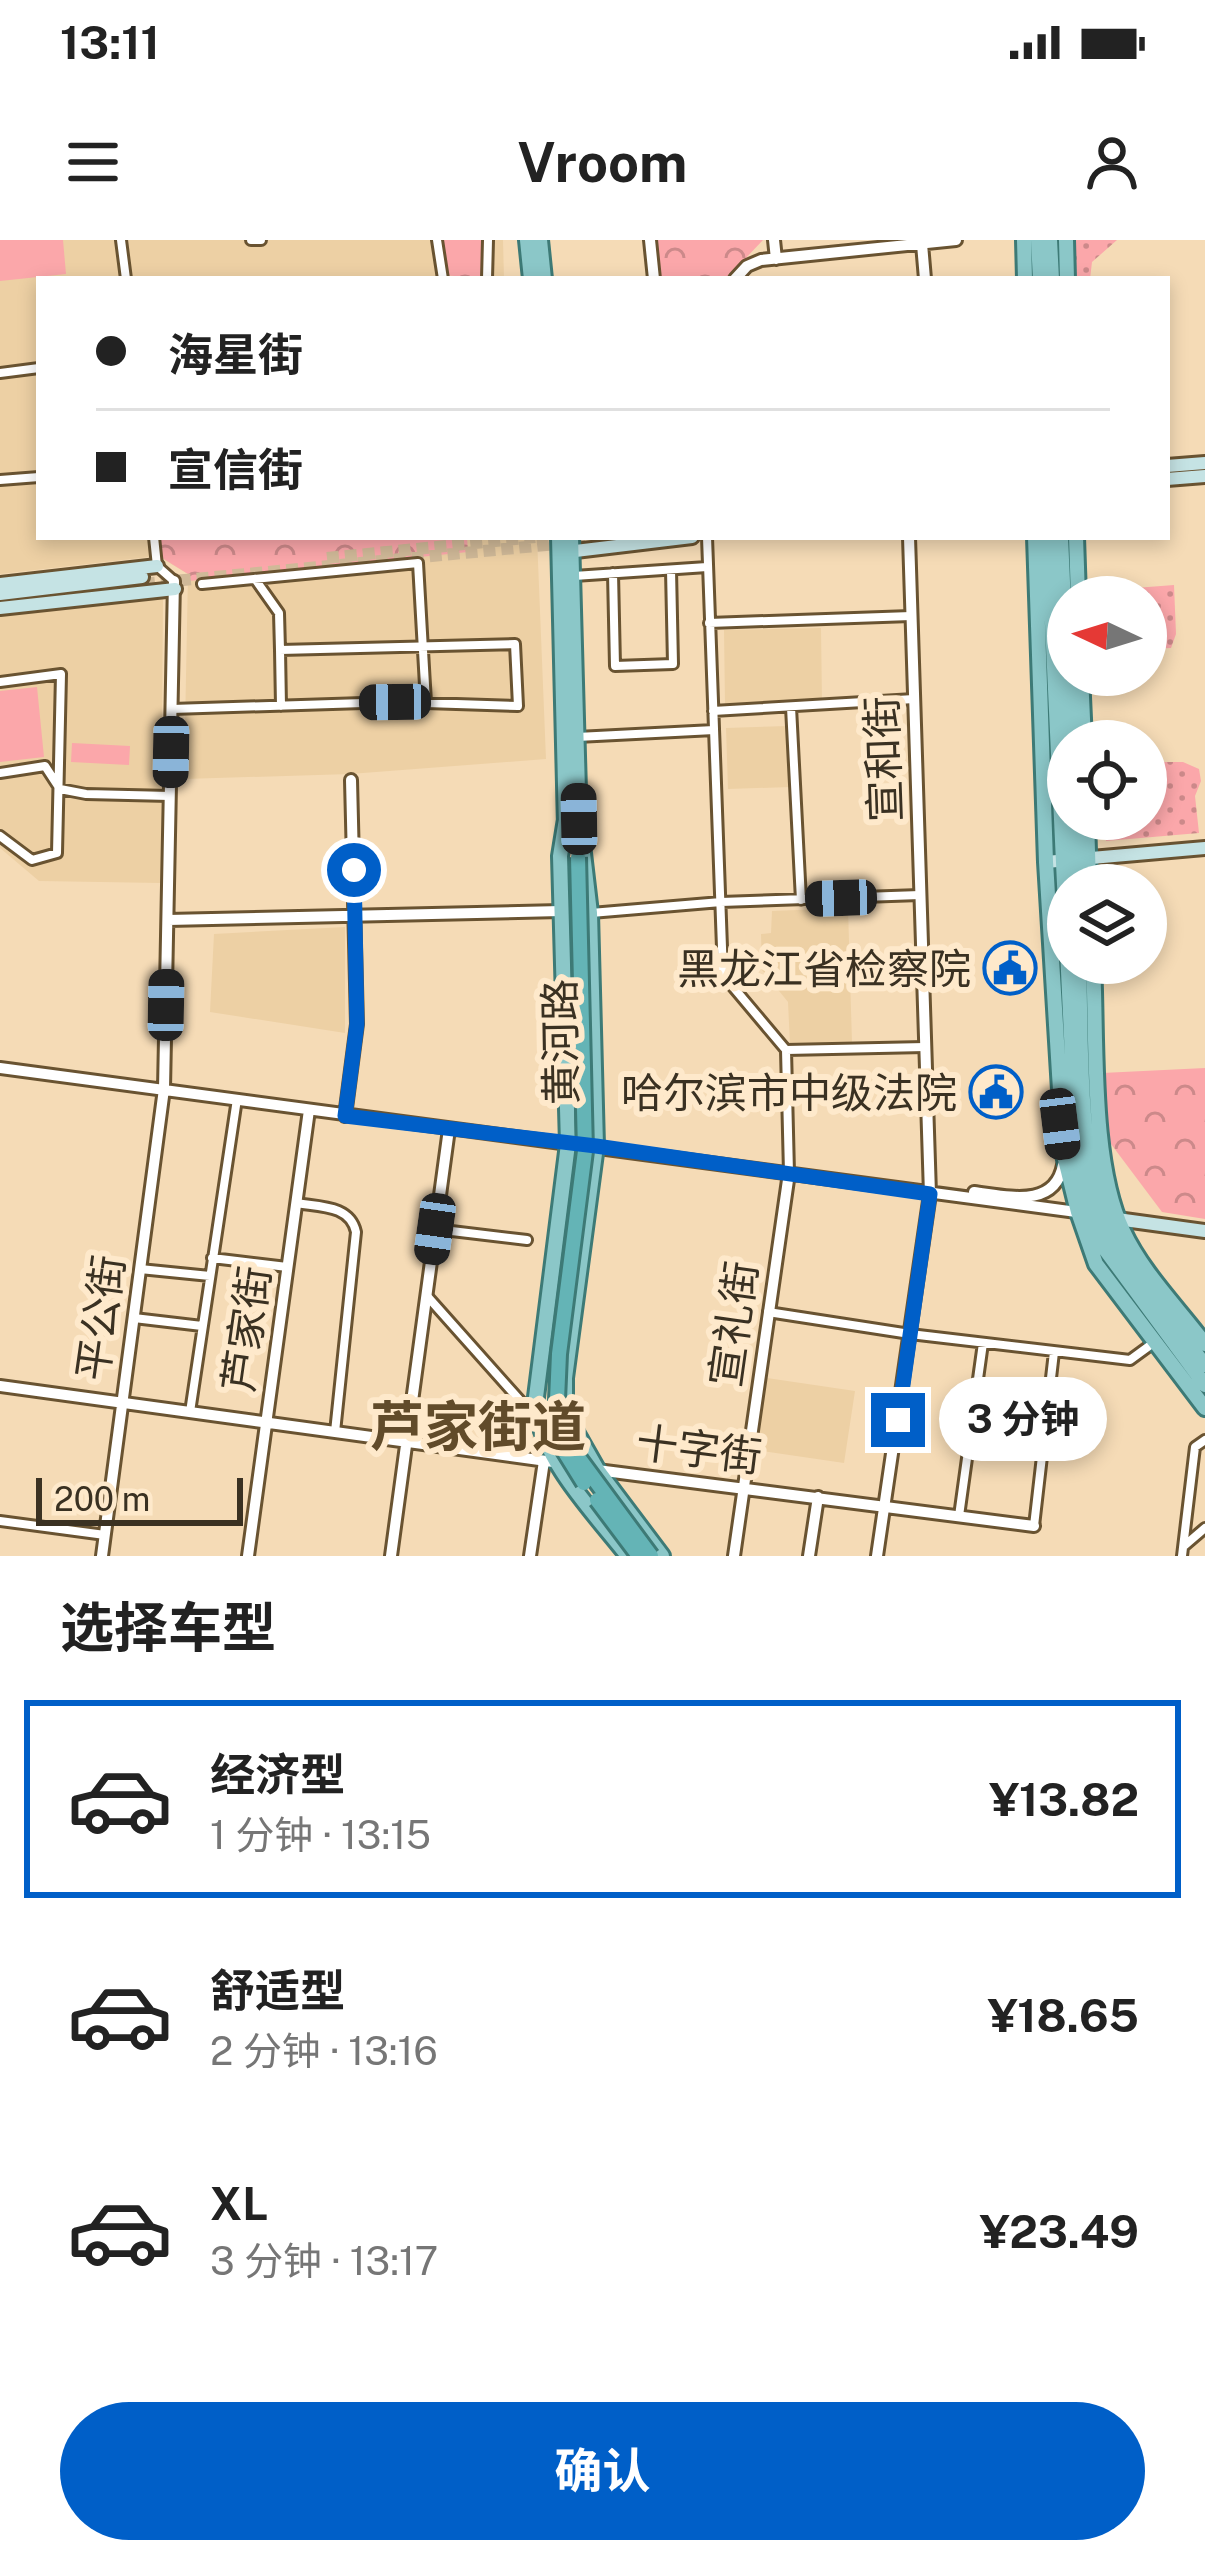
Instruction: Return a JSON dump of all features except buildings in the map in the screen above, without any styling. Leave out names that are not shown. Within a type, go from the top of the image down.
[{"type":"highway","points":[[574,856],[575,1153],[549,1357],[549,1408],[569,1462],[639,1556]]},
{"type":"highway","points":[[574,856],[584,1151],[557,1400],[575,1453],[651,1556]]},
{"type":"main road","points":[[527,240],[531,276]]},
{"type":"main road","points":[[540,240],[544,276]]},
{"type":"main road","points":[[1024,240],[1025,276]]},
{"type":"main road","points":[[1038,240],[1040,276]]},
{"type":"main road","points":[[1050,240],[1052,276]]},
{"type":"main road","points":[[1066,240],[1067,276]]},
{"type":"main road","points":[[1170,466],[1205,463]]},
{"type":"main road","points":[[1170,479],[1205,476]]},
{"type":"main road","points":[[565,544],[638,540]]},
{"type":"main road","points":[[1035,540],[1069,864]]},
{"type":"main road","points":[[1048,540],[1068,861],[1073,1136],[1107,1256],[1205,1408]]},
{"type":"main road","points":[[1061,540],[1069,720]]},
{"type":"main road","points":[[1076,540],[1077,576]]},
{"type":"main road","name":"黄河路","points":[[565,544],[572,576],[578,737],[573,819],[590,914],[596,1146],[565,1408],[598,1471],[662,1556]]},
{"type":"main road","name":"黄河路","points":[[565,544],[574,856]]},
{"type":"main road","points":[[0,584],[157,566]]},
{"type":"main road","points":[[0,601],[142,580]]},
{"type":"main road","points":[[0,601],[175,585]]},
{"type":"main road","name":"黄河路","points":[[573,819],[560,856],[568,1144],[535,1405],[550,1462],[628,1556]]},
{"type":"main road","points":[[1070,840],[1064,1156],[1125,1258],[1205,1365]]},
{"type":"main road","points":[[1068,861],[1078,840]]},
{"type":"main road","points":[[1068,861],[1205,848]]},
{"type":"main road","points":[[1080,984],[1085,1122],[1097,1215],[1135,1252],[1205,1344]]},
{"type":"main road","points":[[1094,984],[1102,1155],[1097,1215]]},
{"type":"main road","points":[[1097,1215],[1205,1232]]},
{"type":"main road","points":[[1161,1337],[1205,1385]]},
{"type":"street","points":[[121,240],[126,276]]},
{"type":"street","points":[[251,240],[261,240]]},
{"type":"street","points":[[437,240],[443,276]]},
{"type":"street","points":[[487,276],[488,240]]},
{"type":"street","points":[[650,240],[654,276]]},
{"type":"street","points":[[774,240],[776,259]]},
{"type":"street","points":[[738,276],[747,266],[776,259],[956,240]]},
{"type":"street","points":[[922,244],[925,276]]},
{"type":"street","points":[[0,373],[36,368]]},
{"type":"street","points":[[0,480],[36,477]]},
{"type":"street","points":[[154,540],[157,566],[175,585]]},
{"type":"street","points":[[707,540],[723,975],[786,1050],[789,1173]]},
{"type":"street","name":"宣和街","points":[[878,1556],[930,1191],[909,540]]},
{"type":"street","points":[[202,584],[418,563],[426,703]]},
{"type":"street","points":[[572,576],[707,567]]},
{"type":"street","points":[[613,574],[616,666],[674,664],[671,570]]},
{"type":"street","points":[[255,579],[279,613],[281,706]]},
{"type":"street","name":"平公街","points":[[102,1556],[164,1089],[175,585]]},
{"type":"street","points":[[710,623],[911,616]]},
{"type":"street","points":[[172,709],[426,703],[518,706],[514,644],[280,650]]},
{"type":"street","points":[[0,682],[61,674],[57,853],[32,860],[0,836]]},
{"type":"street","points":[[713,711],[914,699]]},
{"type":"street","points":[[791,706],[801,900]]},
{"type":"street","points":[[578,737],[714,730]]},
{"type":"street","points":[[0,773],[45,766],[60,789]]},
{"type":"street","points":[[345,1116],[357,1024],[351,781]]},
{"type":"street","points":[[60,789],[170,796]]},
{"type":"street","points":[[590,914],[721,902],[920,896]]},
{"type":"street","points":[[168,920],[561,911]]},
{"type":"street","points":[[786,1050],[925,1047]]},
{"type":"street","points":[[0,1068],[1097,1215]]},
{"type":"street","points":[[190,1412],[237,1099]]},
{"type":"street","name":"芦家街","points":[[248,1556],[308,1110]]},
{"type":"street","points":[[391,1556],[449,1130]]},
{"type":"street","points":[[930,1191],[1033,1197],[1057,1182],[1064,1156]]},
{"type":"street","name":"宣礼街","points":[[734,1556],[789,1173]]},
{"type":"street","points":[[296,1203],[345,1212],[356,1232],[335,1433]]},
{"type":"street","points":[[435,1229],[527,1240]]},
{"type":"street","points":[[212,1258],[287,1267]]},
{"type":"street","points":[[140,1269],[210,1276]]},
{"type":"street","points":[[426,1295],[538,1420]]},
{"type":"street","points":[[768,1312],[1130,1360],[1161,1337]]},
{"type":"street","points":[[134,1318],[202,1326]]},
{"type":"street","points":[[959,1516],[983,1342]]},
{"type":"street","points":[[1034,1526],[1054,1352]]},
{"type":"street","name":"十字街","points":[[0,1386],[598,1471],[1034,1526]]},
{"type":"street","points":[[1183,1551],[1196,1447],[1205,1440]]},
{"type":"street","points":[[530,1556],[550,1462]]},
{"type":"street","points":[[809,1556],[818,1497]]},
{"type":"street","points":[[0,1521],[105,1535]]},
{"type":"street","points":[[1183,1551],[1205,1528]]},
{"type":"shaded area","points":[[0,240],[503,240],[504,276],[36,276],[36,540],[537,540],[546,759],[350,774],[184,779],[188,574],[158,556],[0,574]]},
{"type":"shaded area","points":[[163,598],[161,883],[39,881],[0,848],[0,615]]},
{"type":"shaded area","points":[[821,628],[822,702],[725,704],[724,630]]},
{"type":"shaded area","points":[[788,726],[790,787],[728,789],[726,728]]},
{"type":"shaded area","points":[[848,908],[852,1043],[790,1044],[788,1002],[762,970],[761,934],[771,933],[772,911]]},
{"type":"shaded area","points":[[345,927],[345,1033],[210,1012],[214,934]]},
{"type":"shaded area","points":[[767,1378],[855,1391],[844,1463],[756,1450]]},
{"type":"green space","points":[[0,240],[63,240],[66,274],[0,281]]},
{"type":"green space","points":[[440,240],[483,240],[482,276],[445,275]]},
{"type":"green space","points":[[656,240],[763,240],[729,276],[660,276]]},
{"type":"green space","points":[[1068,240],[1117,240],[1092,262],[1090,276],[1070,276]]},
{"type":"green space","points":[[157,540],[467,540],[468,552],[189,581],[188,574],[159,556]]},
{"type":"green space","points":[[1174,585],[1176,634],[1167,648],[1167,586]]},
{"type":"green space","points":[[37,687],[44,757],[0,762],[0,691]]},
{"type":"green space","points":[[72,743],[130,746],[129,765],[71,762]]},
{"type":"green space","points":[[1167,762],[1199,769],[1201,781],[1195,796],[1199,833],[1167,836]]},
{"type":"green space","points":[[1205,1068],[1205,1219],[1162,1212],[1108,1140],[1102,1073]]},
{"type":"tunnel","points":[[327,558],[505,540]]},
{"type":"tunnel","points":[[143,584],[598,540]]},
{"type":"place","name":"黑龙江省检察院","points":[[1010,968]]},
{"type":"place","name":"哈尔滨市中级法院","points":[[996,1092]]},
{"type":"district","name":"芦家街道","points":[[478,1426]]},
{"type":"route","points":[[354,870],[357,1024],[345,1116],[930,1194],[898,1420]]}]
